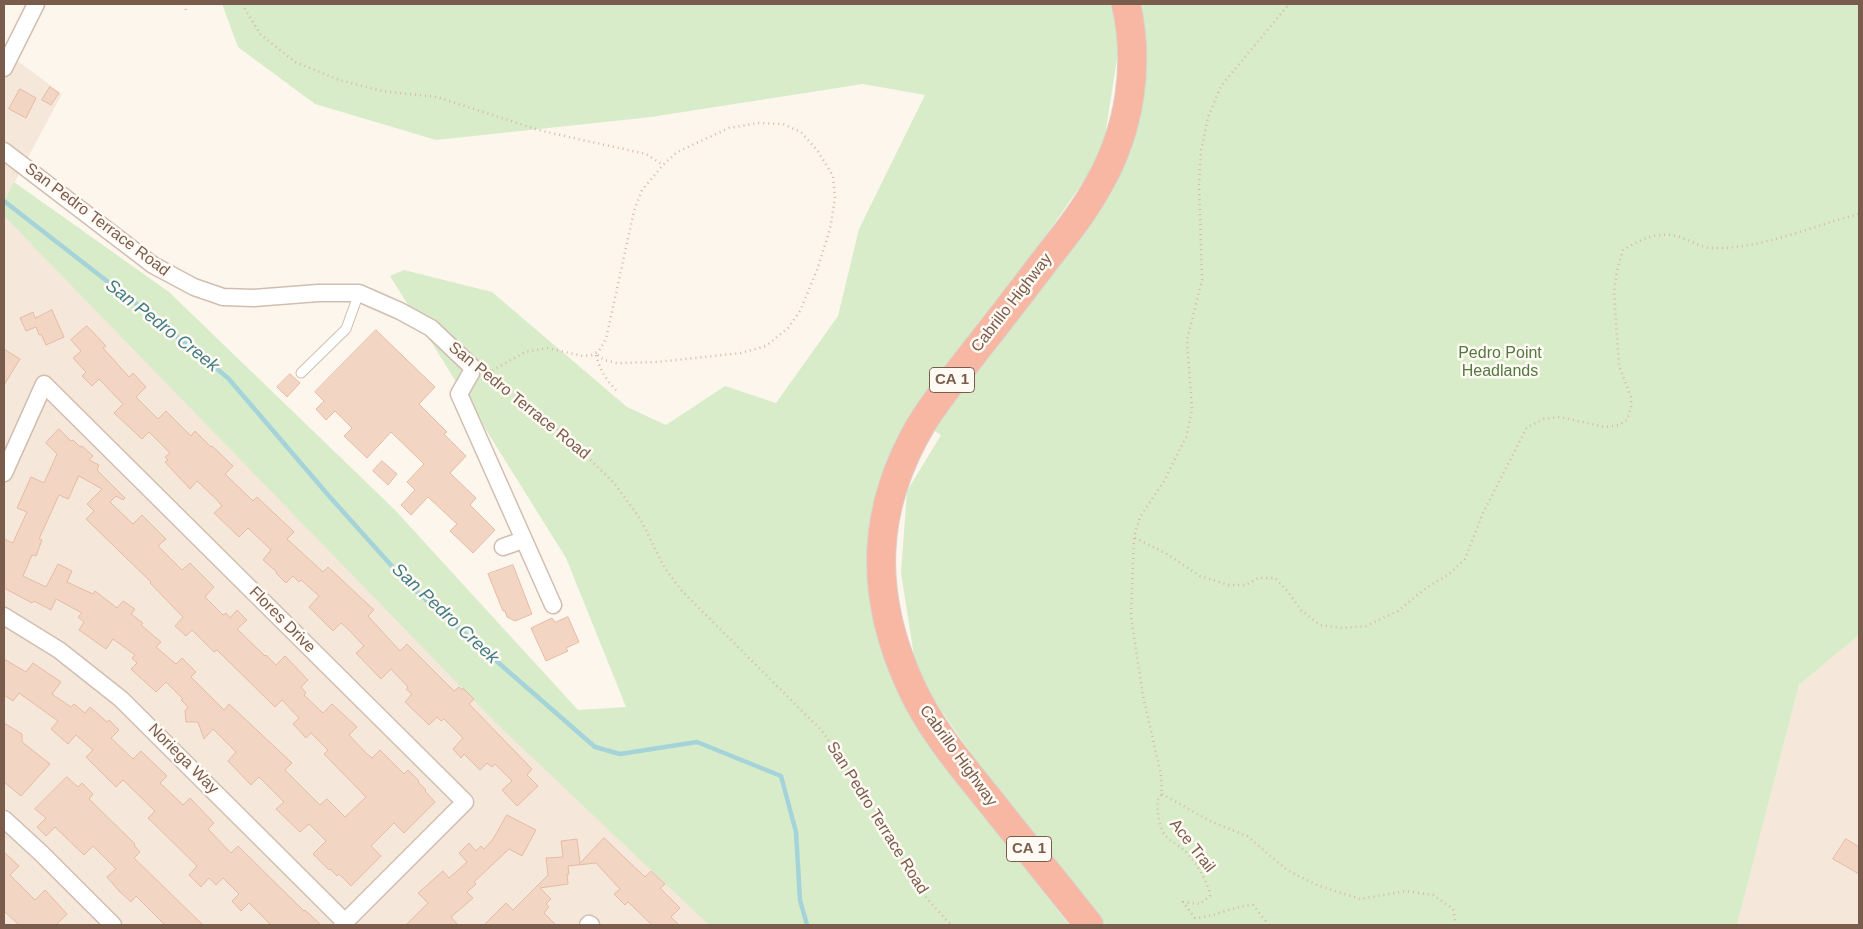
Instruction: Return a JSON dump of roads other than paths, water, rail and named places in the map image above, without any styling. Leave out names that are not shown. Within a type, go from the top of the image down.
[{"type":"highway","name":"Cabrillo Highway","points":[[1089,925],[937,732],[920,704],[900,661],[888,626],[882,591],[881,552],[886,515],[892,491],[908,450],[922,424],[953,379],[1076,220],[1099,184],[1113,156],[1125,118],[1132,76],[1132,40],[1126,4]]},
{"type":"street","points":[[4,68],[36,4]]},
{"type":"street","name":"San Pedro Terrace Road","points":[[4,151],[152,264],[194,287],[223,297],[359,293],[432,328],[472,367],[472,373],[459,394],[523,540]]},
{"type":"street","name":"Flores Drive","points":[[4,473],[44,384],[465,802],[344,924]]},
{"type":"street","points":[[503,547],[523,540],[553,606]]},
{"type":"street","name":"Noriega Way","points":[[4,616],[65,655],[99,681],[138,715],[344,924]]},
{"type":"street","points":[[4,820],[41,853],[113,925]]},
{"type":"lane","points":[[301,373],[346,329],[359,293]]},
{"type":"waterway","name":"San Pedro Creek","points":[[4,201],[228,378],[329,496],[407,583],[595,747],[620,754],[697,742],[781,776],[796,832],[800,900],[807,925]]},
{"type":"park label","name":"Pedro Point Headlands","points":[[1500,363]]}]
